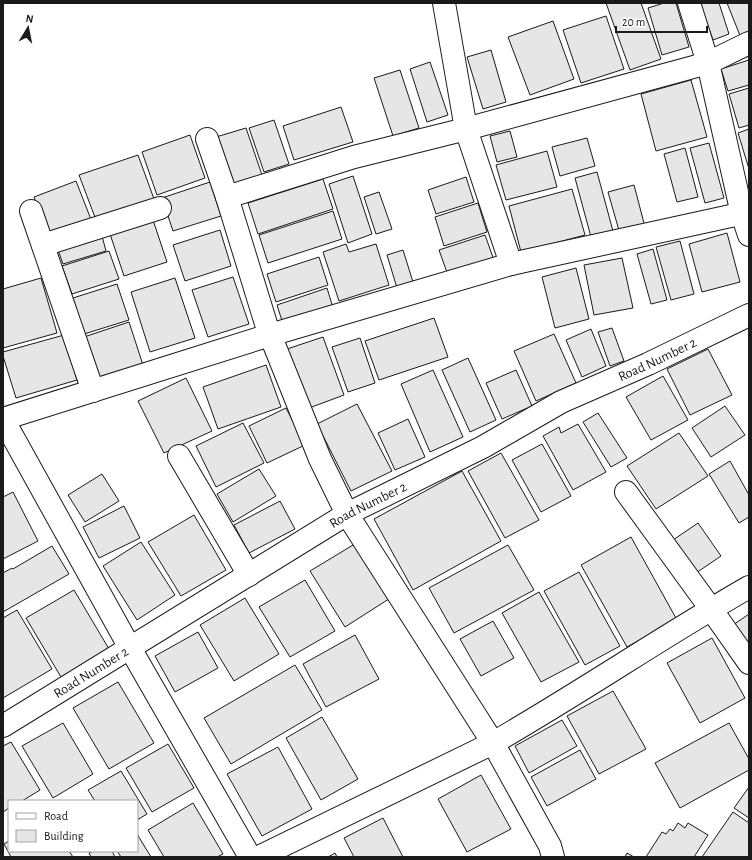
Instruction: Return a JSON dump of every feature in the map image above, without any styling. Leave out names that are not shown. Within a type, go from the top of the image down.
[{"type":"street","points":[[444,3],[466,129],[511,264]]},
{"type":"street","points":[[689,3],[708,63],[746,213],[749,235]]},
{"type":"street","points":[[227,197],[354,157],[466,129],[708,63],[749,44]]},
{"type":"street","points":[[207,139],[227,197],[270,335],[320,459],[347,514],[494,743],[550,846],[553,857]]},
{"type":"street","points":[[43,245],[160,208]]},
{"type":"street","points":[[31,211],[93,390]]},
{"type":"street","points":[[250,857],[130,648],[3,419],[270,335],[511,264],[746,213]]},
{"type":"street","name":"Road Number 2","points":[[3,726],[347,514],[483,446],[561,402],[648,364],[749,315]]},
{"type":"street","points":[[179,456],[249,575]]},
{"type":"street","points":[[626,492],[711,608],[749,663]]},
{"type":"street","points":[[259,857],[494,743],[527,724],[711,608],[749,587]]},
{"type":"building","points":[[606,3],[641,3],[661,59],[630,70]]},
{"type":"building","points":[[664,3],[676,3],[689,47],[662,55],[648,8]]},
{"type":"building","points":[[700,3],[719,3],[729,34],[713,40]]},
{"type":"building","points":[[727,3],[749,3],[749,35],[741,38]]},
{"type":"building","points":[[606,16],[624,69],[581,83],[563,30]]},
{"type":"building","points":[[553,21],[574,79],[530,95],[508,37]]},
{"type":"building","points":[[491,50],[506,102],[483,109],[467,57]]},
{"type":"building","points":[[749,60],[749,85],[728,91],[721,69]]},
{"type":"building","points":[[430,62],[448,115],[427,122],[410,69]]},
{"type":"building","points":[[400,70],[419,128],[393,136],[374,78]]},
{"type":"building","points":[[691,80],[707,137],[656,151],[641,94]]},
{"type":"building","points":[[749,88],[749,125],[739,128],[729,94]]},
{"type":"building","points":[[341,107],[353,142],[294,160],[283,126]]},
{"type":"building","points":[[274,120],[289,164],[264,172],[249,128]]},
{"type":"building","points":[[246,128],[262,175],[232,184],[216,137]]},
{"type":"building","points":[[749,129],[749,169],[738,133]]},
{"type":"building","points":[[510,131],[517,157],[497,162],[490,136]]},
{"type":"building","points":[[190,135],[205,178],[157,195],[142,152]]},
{"type":"building","points":[[587,138],[595,166],[560,176],[552,147]]},
{"type":"building","points":[[709,143],[724,198],[705,203],[690,148]]},
{"type":"building","points":[[685,148],[698,197],[677,202],[664,154]]},
{"type":"building","points":[[547,151],[557,187],[506,200],[496,165]]},
{"type":"building","points":[[138,155],[154,199],[96,220],[79,175]]},
{"type":"building","points":[[597,172],[613,231],[591,237],[575,178]]},
{"type":"building","points":[[353,176],[372,234],[348,243],[329,184]]},
{"type":"building","points":[[466,177],[474,202],[436,214],[428,190]]},
{"type":"building","points":[[323,179],[333,209],[258,234],[248,203]]},
{"type":"building","points":[[76,181],[92,222],[50,238],[34,197]]},
{"type":"building","points":[[210,182],[221,216],[173,231],[162,198]]},
{"type":"building","points":[[634,185],[645,227],[620,234],[608,192]]},
{"type":"building","points":[[572,189],[585,235],[521,252],[509,206]]},
{"type":"building","points":[[379,192],[392,229],[376,234],[364,197]]},
{"type":"building","points":[[478,203],[487,232],[444,246],[435,217]]},
{"type":"building","points":[[333,211],[342,239],[268,263],[259,235]]},
{"type":"building","points":[[152,217],[167,262],[124,276],[109,231]]},
{"type":"building","points":[[220,230],[231,266],[185,281],[173,245]]},
{"type":"building","points":[[727,233],[740,282],[702,292],[689,244]]},
{"type":"building","points":[[485,235],[495,263],[449,278],[439,250]]},
{"type":"building","points":[[102,236],[106,251],[63,264],[58,250]]},
{"type":"building","points":[[680,241],[694,294],[671,300],[656,247]]},
{"type":"building","points":[[346,244],[349,252],[376,244],[389,285],[339,301],[323,252]]},
{"type":"building","points":[[653,249],[667,300],[651,304],[637,254]]},
{"type":"building","points":[[403,250],[413,282],[397,288],[387,255]]},
{"type":"building","points":[[109,251],[119,279],[72,294],[62,266]]},
{"type":"building","points":[[319,257],[328,285],[276,302],[267,274]]},
{"type":"building","points":[[622,258],[633,308],[594,315],[584,265]]},
{"type":"building","points":[[576,268],[589,319],[555,328],[542,277]]},
{"type":"building","points":[[233,277],[249,324],[208,337],[192,290]]},
{"type":"building","points":[[41,278],[57,333],[3,348],[3,289]]},
{"type":"building","points":[[175,278],[195,338],[150,352],[131,292]]},
{"type":"building","points":[[117,284],[129,320],[84,334],[73,298]]},
{"type":"building","points":[[327,288],[334,311],[284,327],[277,305]]},
{"type":"building","points":[[434,318],[448,357],[379,380],[365,341]]},
{"type":"building","points":[[129,322],[143,365],[97,380],[84,337]]},
{"type":"building","points":[[612,328],[624,361],[610,366],[598,332]]},
{"type":"building","points":[[591,329],[606,366],[582,377],[566,340]]},
{"type":"building","points":[[554,334],[576,383],[536,401],[514,351]]},
{"type":"building","points":[[64,335],[77,380],[16,398],[3,352]]},
{"type":"building","points":[[323,337],[344,395],[309,408],[287,349]]},
{"type":"building","points":[[360,338],[375,383],[348,392],[332,347]]},
{"type":"building","points":[[708,349],[732,395],[690,415],[667,369]]},
{"type":"building","points":[[468,358],[496,420],[470,432],[442,370]]},
{"type":"building","points":[[266,365],[281,407],[218,429],[203,387]]},
{"type":"building","points":[[433,370],[463,437],[430,452],[401,384]]},
{"type":"building","points":[[516,370],[532,406],[502,419],[486,383]]},
{"type":"building","points":[[663,376],[688,420],[651,440],[626,397]]},
{"type":"building","points":[[186,378],[212,431],[164,453],[138,401]]},
{"type":"building","points":[[357,404],[392,471],[351,491],[317,424]]},
{"type":"building","points":[[725,406],[745,435],[711,457],[692,428]]},
{"type":"building","points":[[286,408],[305,445],[267,463],[249,426]]},
{"type":"building","points":[[598,413],[627,458],[611,467],[583,422]]},
{"type":"building","points":[[408,419],[425,457],[395,470],[378,433]]},
{"type":"building","points":[[243,423],[264,463],[216,487],[196,446]]},
{"type":"building","points":[[578,424],[606,472],[573,490],[543,436],[559,427],[561,433]]},
{"type":"building","points":[[679,433],[708,476],[656,509],[627,466]]},
{"type":"building","points":[[542,444],[571,496],[541,512],[512,460]]},
{"type":"building","points":[[501,453],[539,520],[505,538],[468,471]]},
{"type":"building","points":[[730,461],[749,495],[749,517],[739,523],[709,474]]},
{"type":"building","points":[[259,469],[276,496],[233,522],[217,494]]},
{"type":"building","points":[[462,471],[501,541],[413,590],[374,519]]},
{"type":"building","points":[[102,474],[119,501],[85,522],[68,495]]},
{"type":"building","points":[[13,492],[38,541],[3,559],[3,497]]},
{"type":"building","points":[[280,501],[295,529],[249,553],[234,525]]},
{"type":"building","points":[[124,506],[140,538],[99,558],[83,527]]},
{"type":"building","points":[[194,515],[226,570],[181,596],[148,542]]},
{"type":"building","points":[[698,523],[721,556],[696,573],[673,540]]},
{"type":"building","points":[[631,537],[677,620],[627,647],[581,565]]},
{"type":"building","points":[[141,542],[175,595],[137,620],[103,566]]},
{"type":"building","points":[[358,542],[392,597],[345,627],[310,571]]},
{"type":"building","points":[[508,545],[534,590],[454,633],[429,588]]},
{"type":"building","points":[[52,546],[69,574],[3,612],[3,573],[12,568],[13,569]]},
{"type":"building","points":[[579,572],[620,646],[585,665],[544,591]]},
{"type":"building","points":[[305,580],[335,631],[290,657],[259,607]]},
{"type":"building","points":[[74,590],[109,649],[61,677],[26,618]]},
{"type":"building","points":[[539,592],[579,662],[541,682],[502,613]]},
{"type":"building","points":[[245,598],[279,654],[234,681],[200,625]]},
{"type":"building","points":[[17,610],[52,669],[3,698],[3,618]]},
{"type":"building","points":[[749,614],[749,654],[730,627]]},
{"type":"building","points":[[493,621],[514,658],[481,676],[460,639]]},
{"type":"building","points":[[198,632],[218,668],[175,692],[155,656]]},
{"type":"building","points":[[355,635],[379,679],[326,707],[303,664]]},
{"type":"building","points":[[712,638],[745,698],[700,723],[667,663]]},
{"type":"building","points":[[295,665],[322,710],[231,764],[204,718]]},
{"type":"building","points":[[118,682],[154,743],[109,769],[73,708]]},
{"type":"building","points":[[613,691],[646,749],[599,774],[567,716]]},
{"type":"building","points":[[322,717],[358,779],[321,800],[286,738]]},
{"type":"building","points":[[562,720],[577,746],[529,773],[515,746]]},
{"type":"building","points":[[63,723],[93,774],[53,798],[22,746]]},
{"type":"building","points":[[729,723],[749,759],[749,770],[680,808],[655,763]]},
{"type":"building","points":[[11,742],[40,790],[24,800],[8,800],[8,809],[3,812],[3,746]]},
{"type":"building","points":[[168,744],[194,788],[152,812],[126,768]]},
{"type":"building","points":[[278,747],[312,809],[262,836],[227,774]]},
{"type":"building","points":[[580,750],[596,779],[547,806],[531,777]]},
{"type":"building","points":[[121,771],[147,814],[138,819],[138,800],[94,800],[88,790]]},
{"type":"building","points":[[481,775],[511,829],[467,852],[438,799]]},
{"type":"building","points":[[749,787],[749,818],[734,808]]},
{"type":"building","points":[[193,803],[223,854],[217,857],[164,857],[148,830]]},
{"type":"building","points":[[733,812],[749,823],[749,857],[702,857]]},
{"type":"building","points":[[383,818],[403,857],[354,857],[344,838]]},
{"type":"building","points":[[678,823],[685,828],[688,823],[708,835],[694,857],[646,857],[662,832],[666,834],[670,829],[673,831]]},
{"type":"building","points":[[138,836],[151,857],[121,857],[118,852],[138,852]]},
{"type":"building","points":[[8,842],[8,851],[4,844]]},
{"type":"building","points":[[8,852],[70,852],[73,857],[11,857]]},
{"type":"building","points":[[112,852],[115,857],[91,857],[89,853]]},
{"type":"building","points":[[335,853],[337,857],[328,857]]},
{"type":"building","points":[[627,853],[634,857],[625,857]]}]
